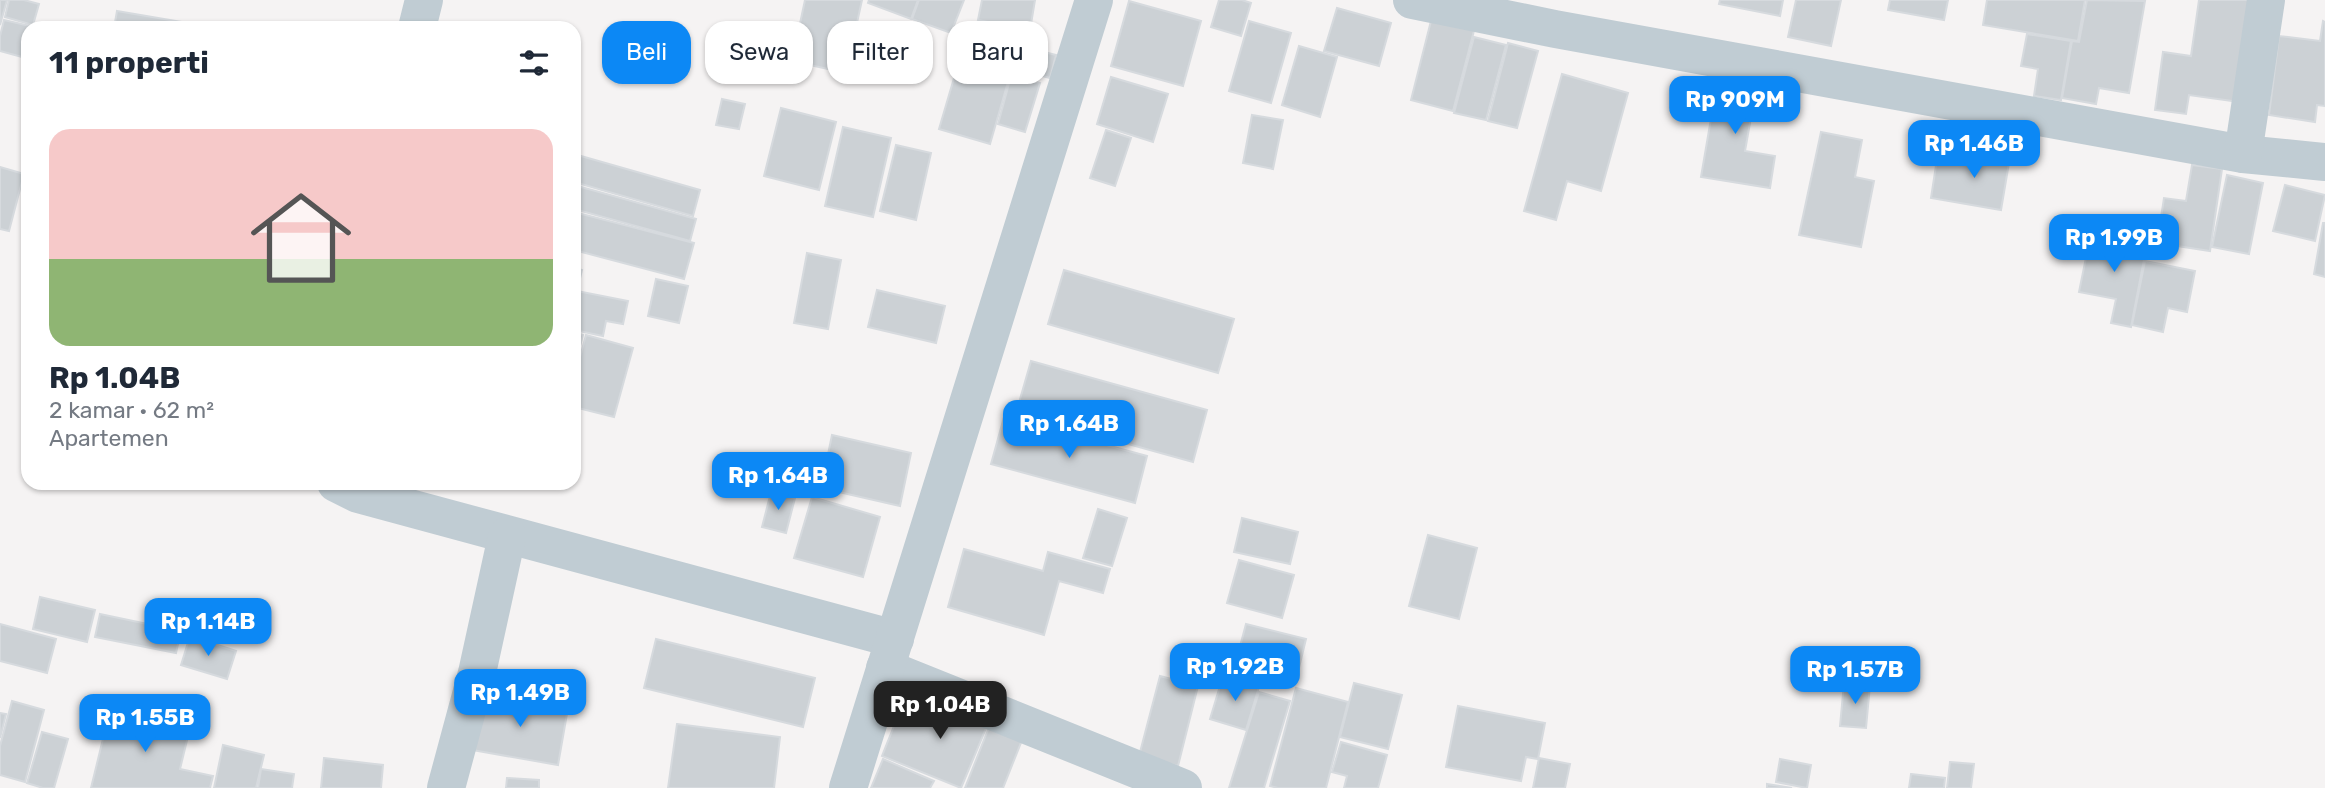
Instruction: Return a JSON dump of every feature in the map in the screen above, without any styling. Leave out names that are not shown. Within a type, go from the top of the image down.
[{"type":"street","points":[[419,21],[424,0]]},
{"type":"street","points":[[848,788],[1094,0]]},
{"type":"street","points":[[1412,0],[1559,15],[2243,154],[2325,162]]},
{"type":"street","points":[[2243,154],[2266,0]]},
{"type":"street","points":[[350,490],[507,536],[645,570],[890,654],[1183,788]]},
{"type":"street","points":[[446,788],[477,673],[507,536]]},
{"type":"building","points":[[0,0],[7,0],[0,25]]},
{"type":"building","points":[[9,0],[39,4],[34,21],[21,22],[5,17]]},
{"type":"building","points":[[805,0],[862,0],[857,21],[827,21],[827,69],[813,66],[813,21],[801,21]]},
{"type":"building","points":[[869,0],[918,0],[911,19],[868,3]]},
{"type":"building","points":[[919,0],[964,0],[956,21],[947,21],[947,32],[933,27],[933,21],[912,19]]},
{"type":"building","points":[[982,0],[1035,0],[1032,21],[978,20]]},
{"type":"building","points":[[1219,0],[1242,0],[1251,3],[1241,36],[1211,27]]},
{"type":"building","points":[[1720,0],[1783,0],[1780,16],[1719,4]]},
{"type":"building","points":[[1796,0],[1841,0],[1831,46],[1788,37]]},
{"type":"building","points":[[1890,0],[1948,0],[1944,20],[1888,10]]},
{"type":"building","points":[[1987,0],[2085,0],[2078,41],[1983,25]]},
{"type":"building","points":[[2087,0],[2145,1],[2129,93],[2099,88],[2096,104],[2062,98],[2072,41],[2079,42]]},
{"type":"building","points":[[2199,0],[2253,0],[2240,102],[2189,95],[2186,114],[2155,110],[2163,52],[2191,56]]},
{"type":"building","points":[[1129,1],[1201,21],[1183,86],[1111,66]]},
{"type":"building","points":[[1337,8],[1391,23],[1379,66],[1324,51]]},
{"type":"building","points":[[117,11],[176,21],[115,21]]},
{"type":"building","points":[[1433,13],[1476,23],[1453,111],[1411,100]]},
{"type":"building","points":[[4,20],[21,24],[21,57],[0,51]]},
{"type":"building","points":[[1249,21],[1291,33],[1271,103],[1229,91]]},
{"type":"building","points":[[2323,21],[2325,106],[2317,105],[2315,122],[2269,115],[2279,36],[2320,41]]},
{"type":"building","points":[[2027,34],[2071,41],[2061,100],[2034,96],[2038,69],[2021,66]]},
{"type":"building","points":[[1474,37],[1506,45],[1486,120],[1454,113]]},
{"type":"building","points":[[1508,43],[1538,51],[1517,128],[1488,121]]},
{"type":"building","points":[[1299,46],[1337,57],[1320,117],[1282,105]]},
{"type":"building","points":[[1048,53],[1056,55],[1048,77]]},
{"type":"building","points":[[1719,72],[1758,78],[1745,151],[1775,156],[1770,188],[1701,177]]},
{"type":"building","points":[[1562,74],[1628,93],[1601,191],[1567,181],[1556,220],[1524,211]]},
{"type":"building","points":[[1111,77],[1168,94],[1153,142],[1097,124]]},
{"type":"building","points":[[952,84],[1007,84],[990,144],[939,129]]},
{"type":"building","points":[[1009,84],[1040,84],[1025,132],[998,124]]},
{"type":"building","points":[[722,99],[745,104],[739,129],[716,125]]},
{"type":"building","points":[[781,108],[836,122],[819,190],[764,176]]},
{"type":"building","points":[[1252,115],[1283,120],[1273,169],[1243,163]]},
{"type":"building","points":[[843,127],[891,138],[873,217],[825,206]]},
{"type":"building","points":[[1106,130],[1131,138],[1115,186],[1090,178]]},
{"type":"building","points":[[1821,132],[1862,140],[1855,177],[1874,181],[1861,247],[1799,235]]},
{"type":"building","points":[[896,145],[931,153],[916,220],[880,211]]},
{"type":"building","points":[[1982,146],[2011,151],[2001,210],[1931,198],[1937,159],[1978,166]]},
{"type":"building","points":[[581,156],[700,190],[693,216],[581,184]]},
{"type":"building","points":[[2192,165],[2222,169],[2210,251],[2157,243],[2164,198],[2186,201]]},
{"type":"building","points":[[0,167],[21,173],[21,185],[9,231],[0,229]]},
{"type":"building","points":[[2227,175],[2263,183],[2249,254],[2212,247]]},
{"type":"building","points":[[2285,185],[2325,195],[2315,241],[2273,231]]},
{"type":"building","points":[[581,187],[696,219],[690,241],[581,211]]},
{"type":"building","points":[[581,214],[694,243],[684,279],[581,252]]},
{"type":"building","points":[[2325,223],[2325,277],[2314,274]]},
{"type":"building","points":[[2091,233],[2147,244],[2131,327],[2111,323],[2116,299],[2079,292]]},
{"type":"building","points":[[807,253],[841,260],[828,329],[794,323]]},
{"type":"building","points":[[2145,261],[2195,271],[2187,312],[2168,308],[2163,332],[2132,325]]},
{"type":"building","points":[[1064,270],[1234,319],[1218,373],[1048,324]]},
{"type":"building","points":[[656,279],[688,286],[679,323],[648,316]]},
{"type":"building","points":[[877,290],[945,306],[936,343],[868,327]]},
{"type":"building","points":[[581,292],[628,301],[623,324],[606,321],[603,336],[581,331]]},
{"type":"building","points":[[586,335],[633,348],[614,417],[581,409],[581,353]]},
{"type":"building","points":[[1031,361],[1207,410],[1193,462],[1016,413]]},
{"type":"building","points":[[1004,417],[1147,456],[1135,503],[991,464]]},
{"type":"building","points":[[832,435],[911,453],[900,506],[821,488]]},
{"type":"building","points":[[771,492],[795,498],[786,533],[762,527]]},
{"type":"building","points":[[812,497],[880,517],[863,577],[794,558]]},
{"type":"building","points":[[1098,509],[1127,518],[1112,566],[1083,558]]},
{"type":"building","points":[[1242,518],[1298,532],[1290,564],[1234,552]]},
{"type":"building","points":[[1428,535],[1477,548],[1459,619],[1409,606]]},
{"type":"building","points":[[964,549],[1043,571],[1048,552],[1110,569],[1103,593],[1059,581],[1044,635],[948,607]]},
{"type":"building","points":[[1239,560],[1294,575],[1282,618],[1227,603]]},
{"type":"building","points":[[40,597],[95,610],[87,642],[33,629]]},
{"type":"building","points":[[100,614],[181,631],[176,653],[95,637]]},
{"type":"building","points":[[0,624],[56,639],[47,673],[0,661]]},
{"type":"building","points":[[1246,624],[1306,639],[1296,680],[1235,665]]},
{"type":"building","points":[[190,636],[236,651],[227,679],[181,665]]},
{"type":"building","points":[[656,639],[815,678],[803,727],[644,688]]},
{"type":"building","points":[[1160,676],[1198,686],[1178,766],[1139,756]]},
{"type":"building","points":[[1223,676],[1259,687],[1246,730],[1210,719]]},
{"type":"building","points":[[1354,683],[1402,695],[1388,749],[1340,737]]},
{"type":"building","points":[[1844,683],[1870,685],[1866,728],[1840,726]]},
{"type":"building","points":[[1296,688],[1348,702],[1326,788],[1270,786]]},
{"type":"building","points":[[1259,692],[1290,701],[1264,788],[1229,788]]},
{"type":"building","points":[[482,693],[568,708],[558,765],[472,750]]},
{"type":"building","points":[[947,695],[992,714],[961,788],[882,756],[900,711],[935,724]]},
{"type":"building","points":[[12,701],[44,710],[25,782],[0,775],[0,746]]},
{"type":"building","points":[[111,706],[191,724],[180,769],[213,776],[210,788],[91,788]]},
{"type":"building","points":[[1458,706],[1545,723],[1538,759],[1526,757],[1521,781],[1446,767]]},
{"type":"building","points":[[0,713],[6,714],[0,738]]},
{"type":"building","points":[[993,717],[1026,730],[1003,788],[965,788]]},
{"type":"building","points":[[677,724],[780,737],[774,788],[668,788]]},
{"type":"building","points":[[42,732],[68,739],[54,788],[27,783]]},
{"type":"building","points":[[1341,742],[1387,755],[1378,788],[1344,788],[1347,776],[1332,772]]},
{"type":"building","points":[[223,745],[264,755],[256,788],[214,788]]},
{"type":"building","points":[[324,758],[383,765],[381,788],[321,788]]},
{"type":"building","points":[[1539,758],[1570,764],[1565,788],[1533,788]]},
{"type":"building","points":[[883,759],[934,781],[930,788],[871,788]]},
{"type":"building","points":[[1780,759],[1811,765],[1807,788],[1776,782]]},
{"type":"building","points":[[1950,762],[1974,764],[1971,788],[1947,788]]},
{"type":"building","points":[[261,769],[294,774],[292,788],[258,788]]},
{"type":"building","points":[[1911,774],[1945,778],[1944,788],[1909,788]]},
{"type":"building","points":[[507,778],[539,780],[539,788],[506,788]]},
{"type":"building","points":[[1767,784],[1792,788],[1767,788]]}]
